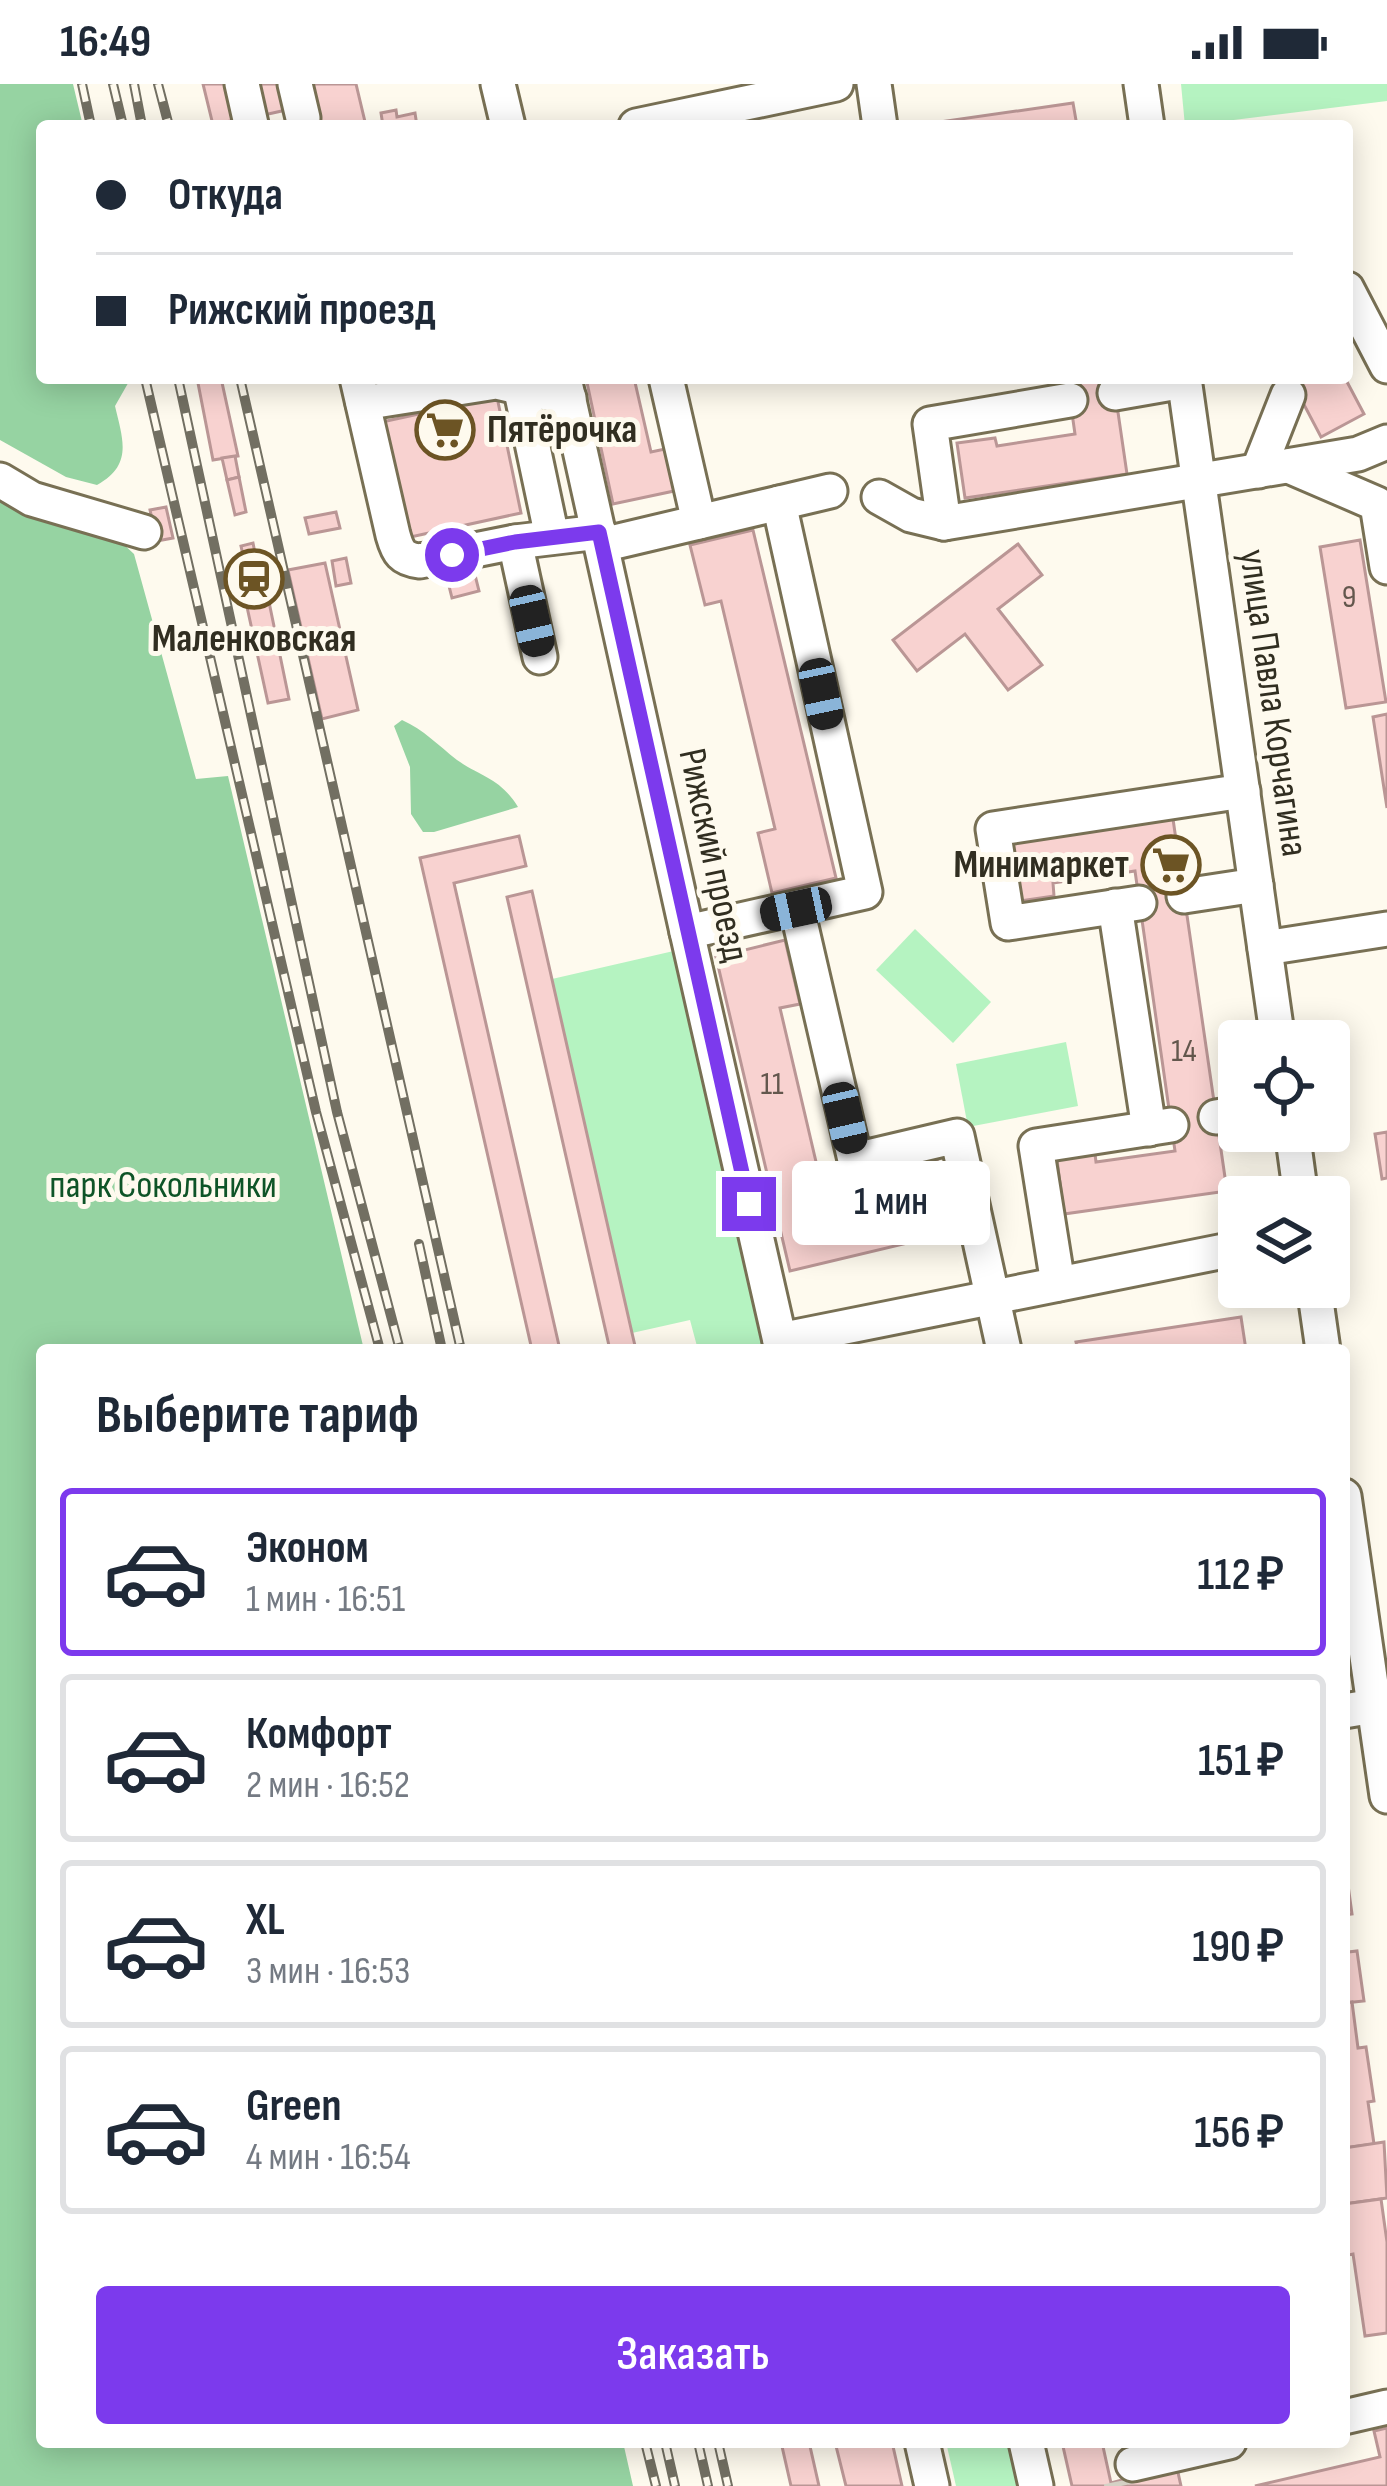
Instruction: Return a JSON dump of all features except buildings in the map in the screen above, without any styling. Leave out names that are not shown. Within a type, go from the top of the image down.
[{"type":"street","points":[[242,84],[250,120]]},
{"type":"street","points":[[295,84],[303,118]]},
{"type":"street","points":[[498,84],[507,120]]},
{"type":"street","points":[[665,120],[836,84]]},
{"type":"street","points":[[874,84],[879,120]]},
{"type":"street","points":[[1142,84],[1147,120]]},
{"type":"street","points":[[1353,301],[1387,366]]},
{"type":"street","points":[[462,384],[360,390],[397,550],[405,559],[420,561],[552,537],[600,538],[699,522],[830,491]]},
{"type":"street","points":[[508,384],[567,388]]},
{"type":"street","points":[[667,384],[699,522]]},
{"type":"street","points":[[1115,393],[1163,384]]},
{"type":"street","name":"улица Павла Корчагина","points":[[1185,384],[1275,1020]]},
{"type":"street","points":[[520,386],[552,537]]},
{"type":"street","name":"Рижский проезд","points":[[567,388],[781,1344]]},
{"type":"street","points":[[944,523],[930,424],[1050,395]]},
{"type":"street","points":[[1274,468],[1288,395]]},
{"type":"street","points":[[879,496],[911,515],[944,523],[1358,454],[1387,442]]},
{"type":"street","points":[[1274,468],[1382,502],[1387,567]]},
{"type":"street","points":[[0,480],[32,499],[144,532]]},
{"type":"street","points":[[686,932],[865,892],[779,503]]},
{"type":"street","points":[[515,542],[540,657]]},
{"type":"street","points":[[1058,1284],[1036,1147],[1160,1127],[1127,904],[1008,923],[993,829],[1243,791]]},
{"type":"street","points":[[1184,896],[1256,884]]},
{"type":"street","points":[[796,909],[855,1160],[957,1136],[1003,1344]]},
{"type":"street","points":[[1265,948],[1387,929]]},
{"type":"street","points":[[785,1344],[1218,1251]]},
{"type":"street","points":[[1317,1308],[1322,1344]]},
{"type":"street","points":[[1350,1578],[1359,1708],[1387,1796]]},
{"type":"street","points":[[1350,2416],[1387,2408]]},
{"type":"street","points":[[923,2448],[932,2486]]},
{"type":"street","points":[[1028,2448],[1036,2486]]},
{"type":"street","points":[[1127,2462],[1198,2448]]},
{"type":"green space","points":[[0,84],[73,84],[82,120],[36,120],[36,384],[128,384],[115,406],[121,460],[97,485],[66,477],[0,440]]},
{"type":"green space","points":[[1181,84],[1387,84],[1387,101],[1233,120],[1184,120]]},
{"type":"green space","name":"парк Сокольники","points":[[0,491],[105,527],[134,554],[196,779],[228,776],[363,1344],[36,1344],[36,2448],[624,2448],[633,2486],[0,2486]]},
{"type":"green space","points":[[402,720],[498,784],[518,807],[423,832],[411,814],[410,767],[394,726]]},
{"type":"green space","points":[[915,929],[991,1002],[953,1043],[876,970]]},
{"type":"green space","points":[[678,950],[768,1344],[696,1344],[690,1320],[632,1333],[552,979]]},
{"type":"green space","points":[[1066,1042],[1078,1106],[968,1127],[956,1064]]},
{"type":"green space","points":[[947,2448],[1019,2448],[1028,2486],[956,2486]]},
{"type":"tunnel","points":[[1120,2481],[1121,2486]]},
{"type":"railway","points":[[82,84],[90,120]]},
{"type":"railway","points":[[113,84],[122,120]]},
{"type":"railway","points":[[134,84],[141,120]]},
{"type":"railway","points":[[158,84],[167,120]]},
{"type":"railway","points":[[146,384],[316,1112],[378,1344]]},
{"type":"railway","points":[[179,384],[337,1112],[398,1344]]},
{"type":"railway","points":[[241,384],[460,1344]]},
{"type":"railway","points":[[419,1244],[441,1344]]},
{"type":"railway","points":[[646,2448],[656,2486]]},
{"type":"railway","points":[[666,2448],[675,2486]]},
{"type":"railway","points":[[699,2448],[708,2486]]},
{"type":"railway","points":[[719,2448],[728,2486]]},
{"type":"place","name":"Пятёрочка","points":[[445,430]]},
{"type":"place","name":"Маленковская","points":[[254,579]]},
{"type":"place","name":"Минимаркет","points":[[1171,865]]},
{"type":"route","points":[[452,555],[599,532],[749,1204]]}]
